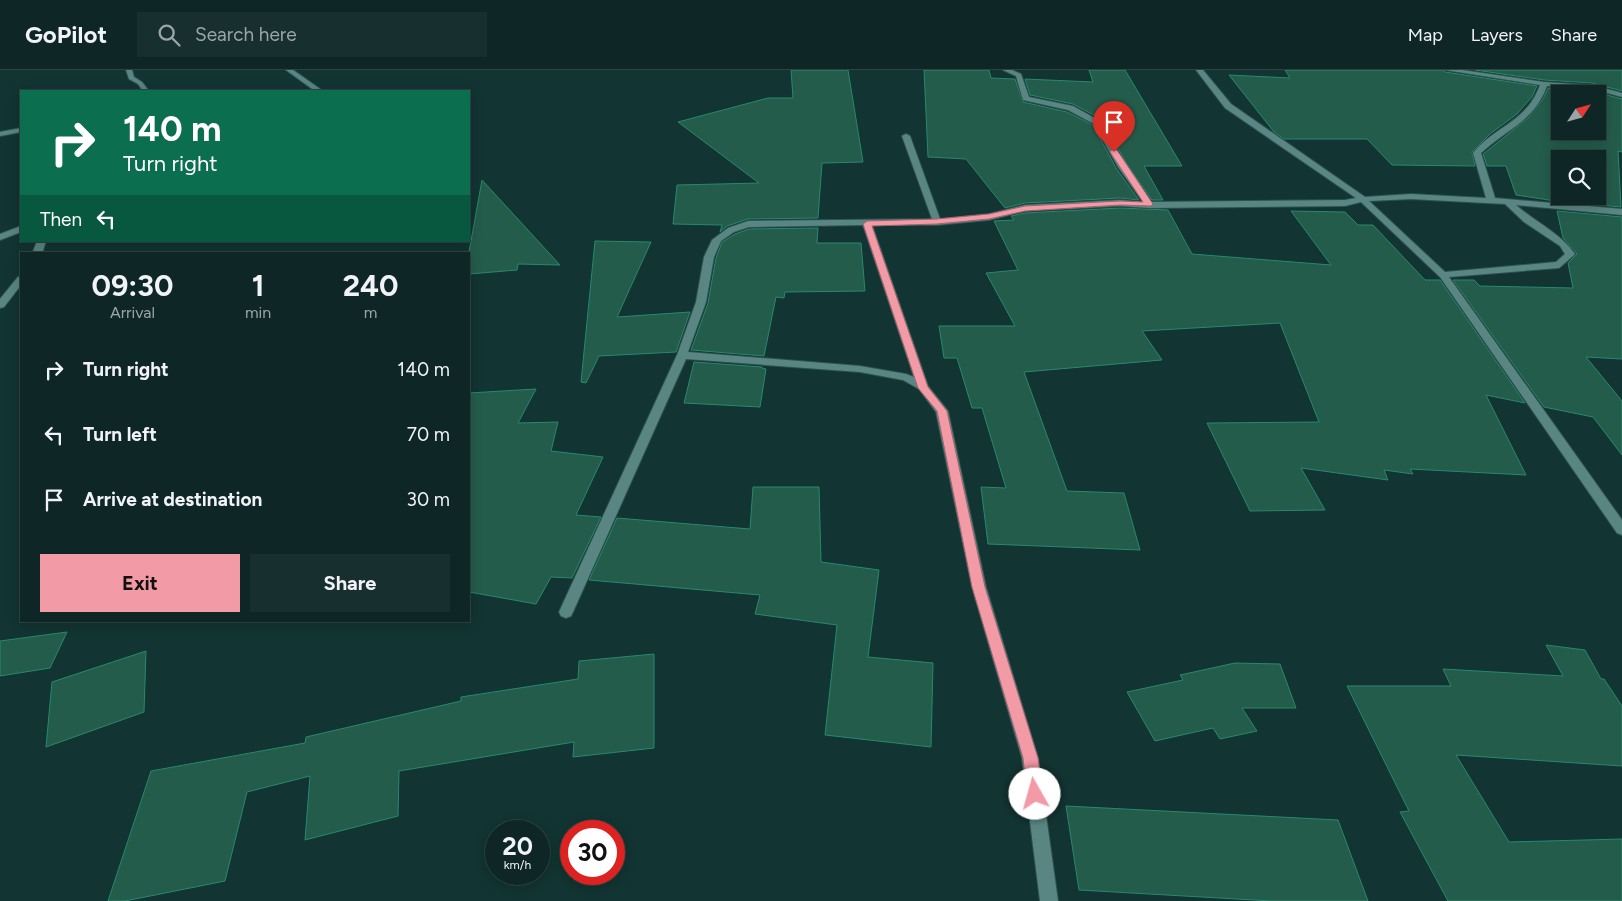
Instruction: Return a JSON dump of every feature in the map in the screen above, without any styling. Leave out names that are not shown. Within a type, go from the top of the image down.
[{"type":"street","points":[[129,70],[131,78],[140,83],[145,90]]},
{"type":"street","points":[[289,70],[318,90]]},
{"type":"street","points":[[1006,70],[1019,75],[1026,98],[1070,108],[1097,123],[1122,167],[1149,204]]},
{"type":"street","points":[[1199,70],[1228,106],[1361,198],[1442,275],[1622,530]]},
{"type":"street","points":[[1448,70],[1544,84],[1592,87],[1622,95]]},
{"type":"street","points":[[1491,200],[1477,153],[1486,143],[1521,121],[1540,99],[1544,84]]},
{"type":"street","points":[[0,134],[20,130]]},
{"type":"street","points":[[906,136],[937,222]]},
{"type":"street","points":[[566,612],[682,355],[701,302],[709,257],[717,240],[731,230],[748,224],[937,222],[989,217],[1025,208],[1120,203],[1345,203],[1361,198],[1398,196],[1491,200],[1622,212]]},
{"type":"street","points":[[1442,275],[1560,265],[1570,254],[1563,244],[1527,220],[1508,202]]},
{"type":"street","points":[[867,224],[923,388]]},
{"type":"street","points":[[0,237],[20,229]]},
{"type":"street","points":[[0,305],[20,280]]},
{"type":"street","points":[[682,355],[860,369],[906,378],[923,388],[942,411],[979,587],[1030,758],[1049,901]]},
{"type":"building","points":[[791,70],[848,70],[863,162],[822,163],[818,218],[748,219],[727,226],[720,232],[722,225],[673,224],[677,185],[759,183],[678,122],[768,98],[793,98]]},
{"type":"building","points":[[924,70],[989,70],[991,78],[1015,79],[1023,102],[1067,112],[1093,125],[1116,168],[1139,200],[1120,198],[1025,203],[1005,208],[966,159],[928,157]]},
{"type":"building","points":[[1089,70],[1125,70],[1182,166],[1144,166],[1163,200],[1152,200],[1128,166],[1101,119],[1073,104],[1030,95],[1025,79],[1093,82]]},
{"type":"building","points":[[1285,70],[1443,70],[1445,72],[1537,86],[1532,97],[1517,114],[1490,134],[1472,152],[1475,166],[1392,165],[1367,139],[1284,139],[1274,132],[1229,75],[1290,78]]},
{"type":"building","points":[[1475,70],[1622,70],[1622,91],[1606,87],[1606,85],[1592,83],[1544,80]]},
{"type":"building","points":[[1548,88],[1551,88],[1551,140],[1606,140],[1606,95],[1622,99],[1622,152],[1618,151],[1621,207],[1599,205],[1606,205],[1606,150],[1551,150],[1551,200],[1516,195],[1506,166],[1487,166],[1483,154],[1528,118],[1543,99]]},
{"type":"building","points":[[482,180],[560,265],[518,264],[517,270],[470,274],[469,252]]},
{"type":"building","points":[[1120,208],[1168,210],[1192,254],[1331,265],[1291,211],[1345,212],[1358,225],[1373,225],[1425,280],[1440,280],[1525,403],[1486,395],[1526,475],[1410,469],[1413,474],[1384,470],[1388,480],[1301,468],[1325,510],[1250,511],[1207,423],[1319,422],[1280,323],[1142,331],[1162,360],[1024,372],[1067,491],[1124,493],[1140,550],[988,544],[981,487],[1006,488],[982,408],[972,408],[957,358],[944,358],[939,326],[1015,326],[986,273],[1018,270],[994,221],[1014,220],[1011,216],[1025,213]]},
{"type":"building","points":[[1557,211],[1622,217],[1622,359],[1586,357],[1622,401],[1622,455],[1593,417],[1544,407],[1453,280],[1474,280],[1480,286],[1573,288],[1568,263],[1577,254],[1563,238]]},
{"type":"building","points":[[818,228],[817,243],[861,243],[865,291],[785,292],[784,298],[776,297],[764,356],[691,350],[708,303],[716,258],[722,242],[735,234],[749,229]]},
{"type":"building","points":[[595,241],[651,242],[617,317],[690,312],[676,352],[599,356],[586,383],[581,382]]},
{"type":"building","points":[[694,362],[762,367],[766,369],[760,407],[684,403]]},
{"type":"building","points":[[536,389],[518,423],[558,422],[551,451],[603,457],[576,515],[601,517],[572,578],[551,577],[536,604],[470,592],[470,393]]},
{"type":"building","points":[[753,487],[819,487],[821,562],[879,570],[868,657],[933,663],[931,747],[825,735],[837,625],[755,614],[760,595],[589,580],[617,518],[750,529]]},
{"type":"building","points":[[67,632],[50,668],[0,676],[0,641]]},
{"type":"building","points":[[1546,645],[1585,650],[1601,679],[1604,679],[1622,706],[1622,766],[1456,755],[1509,842],[1622,839],[1622,901],[1448,901],[1400,812],[1409,811],[1347,686],[1451,686],[1443,669],[1563,676]]},
{"type":"building","points":[[146,651],[144,712],[46,747],[52,682]]},
{"type":"building","points":[[654,654],[654,748],[573,757],[574,742],[399,771],[398,816],[305,840],[310,776],[247,792],[225,881],[125,901],[108,901],[151,771],[305,743],[306,737],[461,701],[461,697],[578,679],[579,661]]},
{"type":"building","points":[[1235,663],[1280,664],[1296,708],[1242,708],[1257,731],[1220,739],[1213,728],[1155,741],[1127,692],[1183,680],[1180,675]]},
{"type":"building","points":[[1066,806],[1338,820],[1368,901],[1272,901],[1079,890]]},
{"type":"route","points":[[1035,794],[1030,758],[979,587],[942,411],[923,388],[867,224],[937,222],[989,217],[1025,208],[1120,203],[1149,204],[1122,167],[1114,152]]}]
